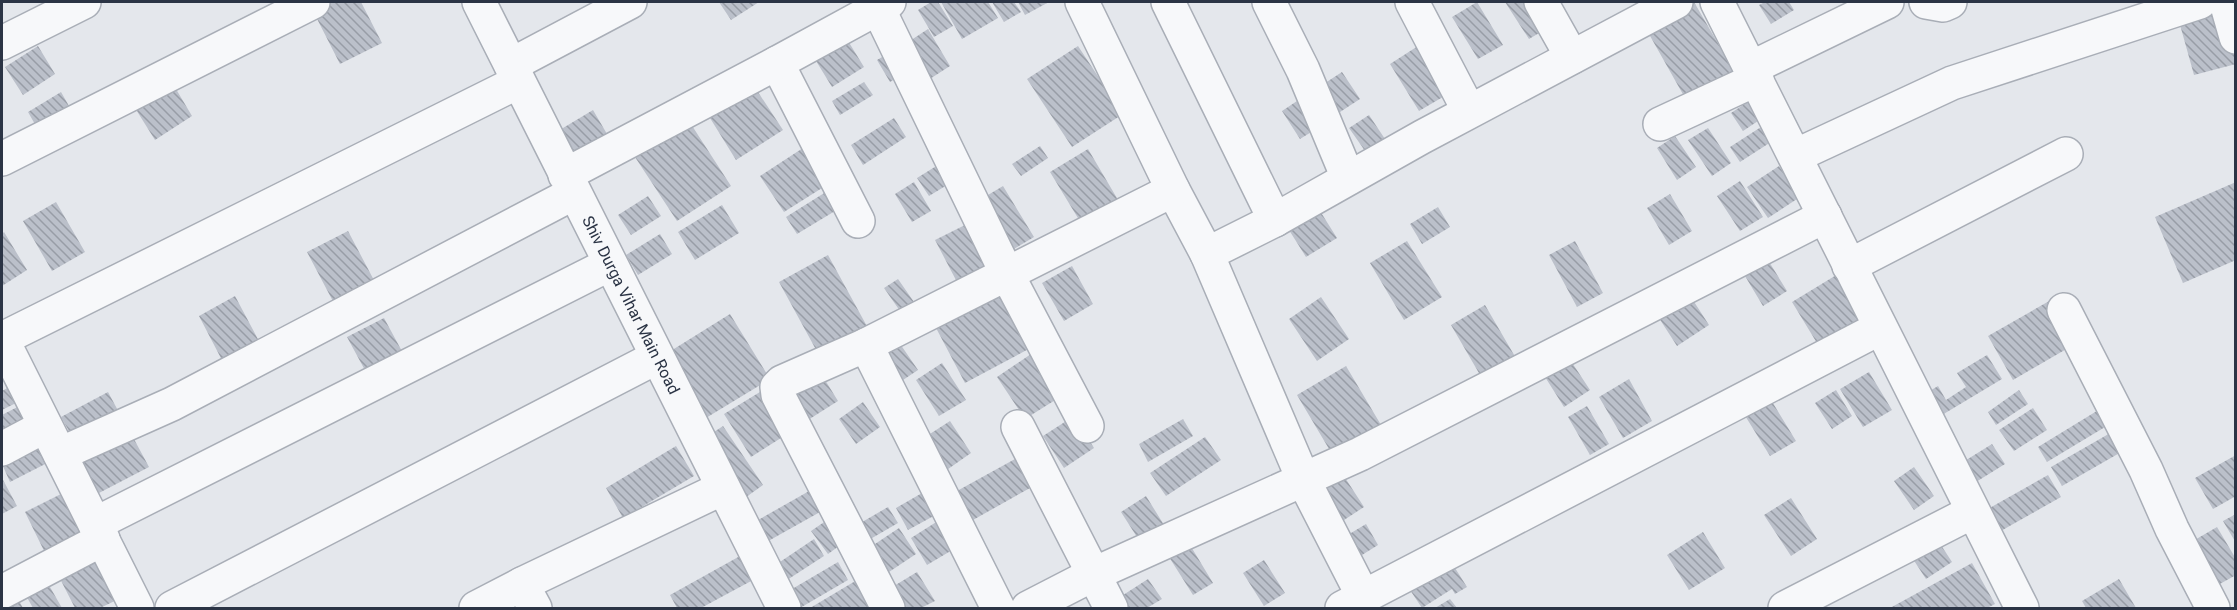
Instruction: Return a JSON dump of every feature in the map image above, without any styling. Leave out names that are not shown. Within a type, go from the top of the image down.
[{"type":"street","points":[[2,43],[84,2]]},
{"type":"street","points":[[2,159],[313,2]]},
{"type":"street","name":"Shiv Durga Vihar Main Road","points":[[479,2],[784,609]]},
{"type":"street","points":[[1082,2],[1173,190],[1207,254],[1304,481],[1368,601],[1880,328]]},
{"type":"street","points":[[1168,2],[1275,220]]},
{"type":"street","points":[[1269,2],[1303,70],[1348,178]]},
{"type":"street","points":[[1412,2],[1469,111]]},
{"type":"street","points":[[1541,2],[1572,57]]},
{"type":"street","points":[[1207,254],[1275,220],[1469,111],[1676,2]]},
{"type":"street","points":[[1717,2],[2019,608]]},
{"type":"street","points":[[1660,124],[1887,2]]},
{"type":"street","points":[[1926,2],[1943,5],[1950,2]]},
{"type":"street","points":[[1795,156],[1952,83],[2200,2]]},
{"type":"street","points":[[2226,2],[2235,37]]},
{"type":"street","points":[[137,609],[52,440],[4,352],[514,74],[618,4]]},
{"type":"street","points":[[2,449],[52,440],[172,404],[569,184],[883,4],[1007,274],[1087,426]]},
{"type":"street","points":[[777,63],[858,221]]},
{"type":"street","points":[[1849,266],[2066,153]]},
{"type":"street","points":[[888,609],[778,395],[777,387],[782,382],[866,345],[1173,190]]},
{"type":"street","points":[[1028,609],[1094,574],[1371,449],[1825,216]]},
{"type":"street","points":[[2,592],[99,531],[610,264]]},
{"type":"street","points":[[2064,310],[2213,609]]},
{"type":"street","points":[[866,345],[998,609]]},
{"type":"street","points":[[172,609],[657,357]]},
{"type":"street","points":[[1018,427],[1111,609]]},
{"type":"street","points":[[476,609],[529,596],[723,488]]},
{"type":"street","points":[[1785,609],[1972,512]]},
{"type":"building","points":[[328,2],[361,2],[382,43],[340,64],[312,9]]},
{"type":"building","points":[[719,2],[759,2],[731,20]]},
{"type":"building","points":[[931,2],[938,2],[953,26],[934,37],[918,10]]},
{"type":"building","points":[[941,2],[988,2],[998,18],[962,39]]},
{"type":"building","points":[[992,2],[1014,2],[1021,12],[1004,22]]},
{"type":"building","points":[[1018,2],[1049,2],[1025,15]]},
{"type":"building","points":[[1477,2],[1503,45],[1478,59],[1452,17]]},
{"type":"building","points":[[1505,2],[1529,2],[1546,29],[1529,39]]},
{"type":"building","points":[[1689,2],[1694,2],[1738,78],[1689,105],[1645,27]]},
{"type":"building","points":[[1765,2],[1789,2],[1794,10],[1771,24],[1759,5]]},
{"type":"building","points":[[2222,2],[2236,52],[2236,64],[2194,75],[2177,14]]},
{"type":"building","points":[[928,29],[950,66],[922,84],[899,48]]},
{"type":"building","points":[[845,36],[864,67],[832,87],[813,56]]},
{"type":"building","points":[[38,46],[55,74],[23,95],[5,67]]},
{"type":"building","points":[[1078,46],[1123,114],[1072,147],[1027,79]]},
{"type":"building","points":[[1418,46],[1448,94],[1419,111],[1390,64]]},
{"type":"building","points":[[894,50],[907,72],[890,82],[877,60]]},
{"type":"building","points":[[1342,72],[1360,99],[1337,114],[1319,87]]},
{"type":"building","points":[[864,82],[873,95],[840,115],[832,101]]},
{"type":"building","points":[[173,84],[192,116],[155,140],[135,108]]},
{"type":"building","points":[[756,89],[783,130],[736,160],[710,118]]},
{"type":"building","points":[[61,92],[69,106],[36,126],[28,112]]},
{"type":"building","points":[[1303,97],[1321,126],[1300,139],[1282,111]]},
{"type":"building","points":[[1749,101],[1761,119],[1743,131],[1731,113]]},
{"type":"building","points":[[593,110],[607,134],[568,158],[553,134]]},
{"type":"building","points":[[1369,115],[1389,145],[1370,158],[1349,128]]},
{"type":"building","points":[[687,118],[731,186],[677,221],[633,154]]},
{"type":"building","points":[[894,118],[906,137],[863,165],[851,145]]},
{"type":"building","points":[[1761,127],[1771,142],[1740,162],[1730,147]]},
{"type":"building","points":[[1708,128],[1731,163],[1712,176],[1688,140]]},
{"type":"building","points":[[1675,136],[1696,167],[1677,180],[1657,148]]},
{"type":"building","points":[[806,146],[830,183],[784,212],[760,176]]},
{"type":"building","points":[[1040,146],[1048,158],[1021,176],[1012,164]]},
{"type":"building","points":[[1088,149],[1121,205],[1084,228],[1050,172]]},
{"type":"building","points":[[946,160],[957,179],[929,196],[917,178]]},
{"type":"building","points":[[1779,166],[1800,197],[1768,218],[1747,187]]},
{"type":"building","points":[[1740,181],[1763,217],[1740,231],[1717,196]]},
{"type":"building","points":[[914,182],[931,211],[912,222],[895,194]]},
{"type":"building","points":[[2236,182],[2236,260],[2183,283],[2155,217]]},
{"type":"building","points":[[1003,186],[1034,237],[1009,252],[978,201]]},
{"type":"building","points":[[829,190],[840,208],[797,234],[786,217]]},
{"type":"building","points":[[1670,194],[1692,231],[1669,245],[1647,208]]},
{"type":"building","points":[[648,196],[661,216],[631,235],[618,215]]},
{"type":"building","points":[[56,202],[85,252],[52,271],[23,221]]},
{"type":"building","points":[[722,205],[739,233],[695,260],[678,232]]},
{"type":"building","points":[[1438,207],[1450,227],[1422,244],[1410,224]]},
{"type":"building","points":[[1320,211],[1337,238],[1306,257],[1289,230]]},
{"type":"building","points":[[973,221],[994,263],[957,282],[935,240]]},
{"type":"building","points":[[348,231],[377,286],[336,307],[307,252]]},
{"type":"building","points":[[4,232],[27,270],[2,286],[2,234]]},
{"type":"building","points":[[660,234],[672,254],[638,275],[626,255]]},
{"type":"building","points":[[1407,241],[1442,297],[1404,320],[1370,263]]},
{"type":"building","points":[[1575,241],[1603,293],[1577,307],[1549,255]]},
{"type":"building","points":[[1763,252],[1787,291],[1763,306],[1739,266]]},
{"type":"building","points":[[828,255],[869,330],[820,357],[779,282]]},
{"type":"building","points":[[1072,266],[1093,304],[1064,321],[1042,283]]},
{"type":"building","points":[[1838,274],[1866,320],[1820,348],[1792,302]]},
{"type":"building","points":[[898,279],[914,302],[900,311],[884,288]]},
{"type":"building","points":[[1005,289],[1036,345],[965,383],[935,326]]},
{"type":"building","points":[[1689,294],[1709,325],[1677,346],[1657,315]]},
{"type":"building","points":[[235,296],[261,345],[224,364],[199,316]]},
{"type":"building","points":[[1321,297],[1349,339],[1317,361],[1289,319]]},
{"type":"building","points":[[2051,300],[2075,344],[2013,380],[1988,336]]},
{"type":"building","points":[[1485,305],[1517,360],[1483,380],[1451,325]]},
{"type":"building","points":[[730,314],[770,379],[701,421],[661,357]]},
{"type":"building","points":[[384,318],[404,355],[367,374],[347,337]]},
{"type":"building","points":[[894,335],[918,370],[897,384],[873,349]]},
{"type":"building","points":[[1565,352],[1590,390],[1564,407],[1540,369]]},
{"type":"building","points":[[1031,354],[1060,397],[1025,419],[997,377]]},
{"type":"building","points":[[1987,355],[2002,379],[1932,421],[1918,398],[1938,386],[1946,400],[1966,387],[1957,373]]},
{"type":"building","points":[[942,363],[966,400],[939,416],[916,380]]},
{"type":"building","points":[[1346,366],[1381,425],[1332,454],[1297,395]]},
{"type":"building","points":[[817,367],[838,401],[808,420],[787,386]]},
{"type":"building","points":[[1869,372],[1892,410],[1863,427],[1840,389]]},
{"type":"building","points":[[1629,379],[1652,421],[1623,438],[1599,397]]},
{"type":"building","points":[[18,382],[26,398],[2,410],[2,391]]},
{"type":"building","points":[[765,389],[792,431],[751,457],[724,414]]},
{"type":"building","points":[[1765,390],[1796,441],[1770,456],[1739,406]]},
{"type":"building","points":[[1836,390],[1852,416],[1832,429],[1815,403]]},
{"type":"building","points":[[2019,390],[2028,404],[1996,425],[1988,412]]},
{"type":"building","points":[[108,392],[122,418],[74,440],[61,417]]},
{"type":"building","points":[[27,402],[38,424],[2,442],[2,415]]},
{"type":"building","points":[[863,402],[880,427],[856,444],[839,419]]},
{"type":"building","points":[[1587,406],[1609,444],[1590,455],[1568,417]]},
{"type":"building","points":[[2105,406],[2115,421],[2047,462],[2038,447]]},
{"type":"building","points":[[2033,408],[2047,430],[2014,451],[1999,430]]},
{"type":"building","points":[[1074,416],[1094,448],[1064,468],[1043,436]]},
{"type":"building","points":[[1183,419],[1193,436],[1148,462],[1139,444]]},
{"type":"building","points":[[950,421],[971,453],[941,474],[919,441]]},
{"type":"building","points":[[723,426],[763,485],[742,500],[702,440]]},
{"type":"building","points":[[128,428],[149,467],[99,493],[77,453]]},
{"type":"building","points":[[2119,428],[2130,447],[2062,486],[2051,467]]},
{"type":"building","points":[[41,432],[55,459],[10,482],[2,464]]},
{"type":"building","points":[[1205,437],[1221,460],[1166,496],[1150,473]]},
{"type":"building","points":[[1992,444],[2005,464],[1976,482],[1963,462]]},
{"type":"building","points":[[676,446],[694,476],[623,518],[606,488]]},
{"type":"building","points":[[2236,455],[2236,496],[2213,509],[2195,478]]},
{"type":"building","points":[[1015,459],[1030,488],[973,520],[957,491]]},
{"type":"building","points":[[1914,467],[1934,496],[1914,510],[1894,481]]},
{"type":"building","points":[[1340,470],[1364,507],[1341,522],[1317,485]]},
{"type":"building","points":[[2048,475],[2061,497],[1992,536],[1979,514]]},
{"type":"building","points":[[2,478],[17,506],[2,514]]},
{"type":"building","points":[[818,486],[829,507],[763,544],[751,524]]},
{"type":"building","points":[[929,489],[941,512],[908,530],[896,508]]},
{"type":"building","points":[[65,492],[89,541],[49,561],[25,512]]},
{"type":"building","points":[[1146,496],[1169,533],[1144,548],[1121,512]]},
{"type":"building","points":[[1791,498],[1817,539],[1791,556],[1764,515]]},
{"type":"building","points":[[888,507],[898,523],[867,541],[857,525]]},
{"type":"building","points":[[2236,514],[2236,543],[2223,521]]},
{"type":"building","points":[[830,518],[846,541],[828,554],[811,531]]},
{"type":"building","points":[[941,519],[959,546],[927,565],[911,538]]},
{"type":"building","points":[[1366,524],[1378,545],[1354,560],[1341,539]]},
{"type":"building","points":[[2217,527],[2236,559],[2236,575],[2218,585],[2193,541]]},
{"type":"building","points":[[899,528],[916,554],[886,574],[869,548]]},
{"type":"building","points":[[1703,532],[1725,568],[1689,590],[1667,555]]},
{"type":"building","points":[[814,539],[824,556],[784,582],[774,566]]},
{"type":"building","points":[[1937,539],[1952,562],[1926,579],[1911,556]]},
{"type":"building","points":[[1190,545],[1213,583],[1193,595],[1169,557]]},
{"type":"building","points":[[97,546],[123,597],[100,608],[75,608],[54,567]]},
{"type":"building","points":[[740,556],[753,580],[701,608],[677,608],[670,595]]},
{"type":"building","points":[[1264,560],[1285,593],[1264,606],[1243,573]]},
{"type":"building","points":[[1450,560],[1467,587],[1455,594],[1452,589],[1422,608],[1408,587]]},
{"type":"building","points":[[838,562],[848,580],[800,608],[787,592]]},
{"type":"building","points":[[1972,563],[1995,604],[1987,608],[1890,608]]},
{"type":"building","points":[[917,572],[935,601],[921,608],[900,608],[889,589]]},
{"type":"building","points":[[1148,579],[1162,599],[1147,608],[1128,608],[1120,597]]},
{"type":"building","points":[[2119,579],[2136,608],[2086,608],[2082,601]]},
{"type":"building","points":[[46,580],[62,608],[33,608],[24,592]]},
{"type":"building","points":[[857,580],[873,606],[868,608],[810,608]]},
{"type":"building","points":[[18,599],[23,608],[2,608]]},
{"type":"building","points":[[1450,599],[1457,608],[1435,608]]}]
